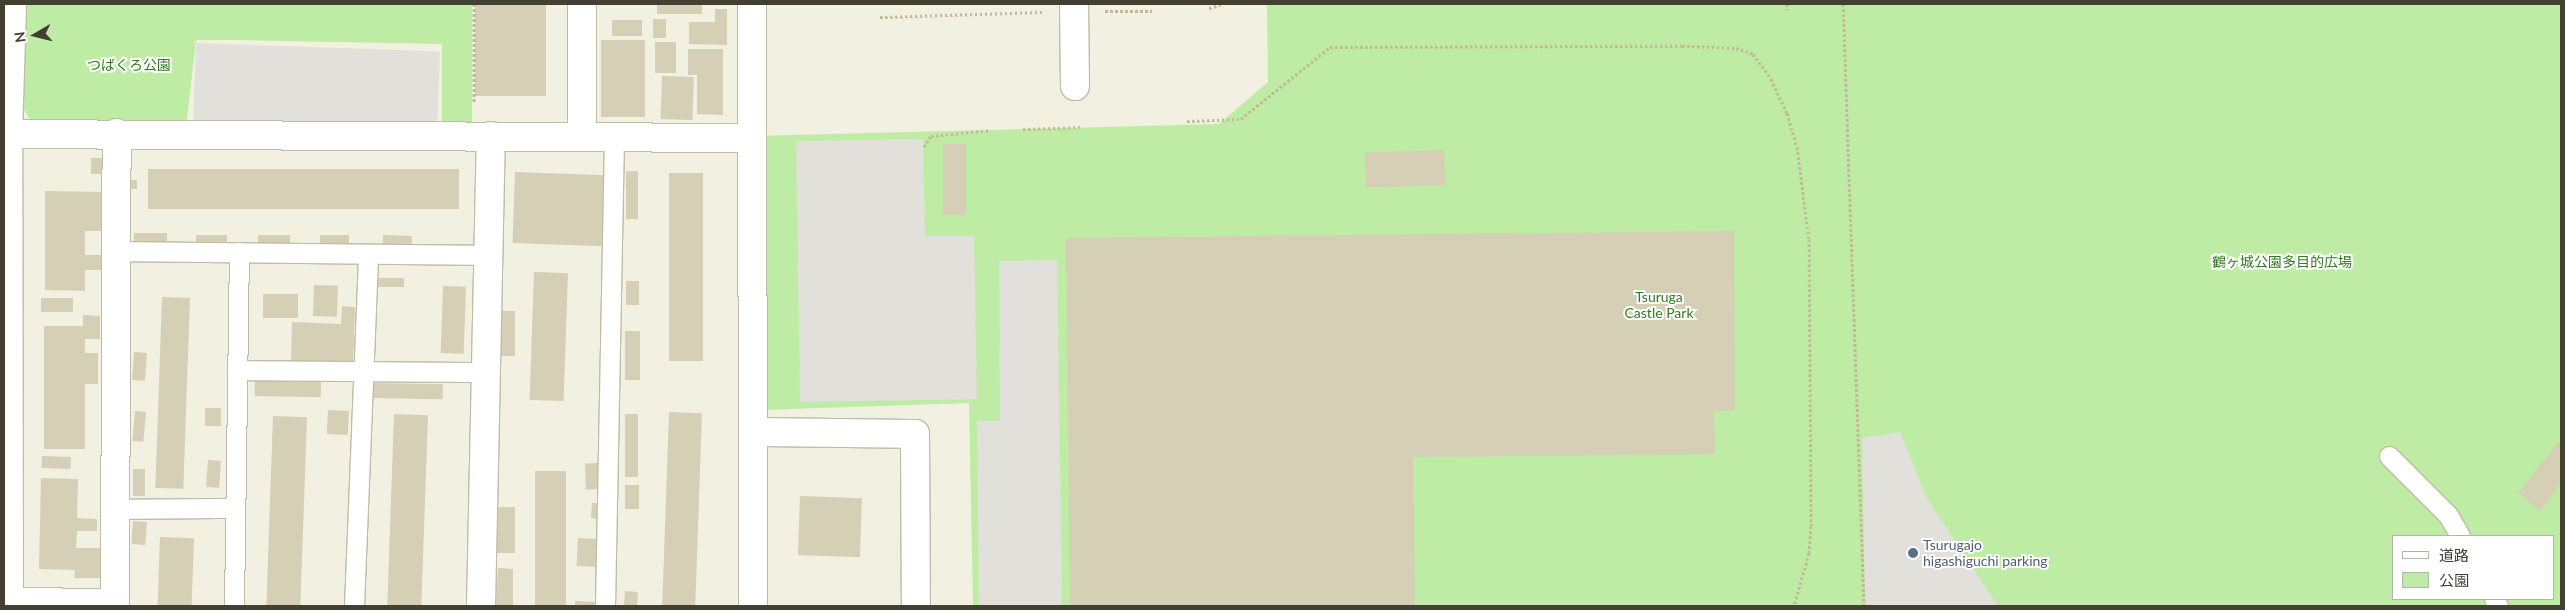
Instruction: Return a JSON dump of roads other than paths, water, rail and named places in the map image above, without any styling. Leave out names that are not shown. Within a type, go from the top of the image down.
[{"type":"street","points":[[12,4],[6,134],[6,602],[115,605],[117,133]]},
{"type":"street","points":[[582,4],[582,137]]},
{"type":"street","points":[[752,4],[751,138],[755,432],[753,606]]},
{"type":"street","points":[[1074,9],[1075,86]]},
{"type":"street","points":[[6,134],[117,133],[751,138]]},
{"type":"street","points":[[481,606],[488,255],[482,136]]},
{"type":"street","points":[[755,432],[915,434],[916,606]]},
{"type":"lane","points":[[605,606],[614,137]]},
{"type":"lane","points":[[116,251],[488,255]]},
{"type":"lane","points":[[234,606],[238,252]]},
{"type":"lane","points":[[354,606],[368,254]]},
{"type":"lane","points":[[237,370],[486,372]]},
{"type":"lane","points":[[2389,456],[2448,514],[2459,535]]},
{"type":"lane","points":[[115,509],[235,508]]},
{"type":"place","name":"Tsurugajo higashiguchi parking","points":[[1913,553]]},
{"type":"park label","name":"つばくろ公園","points":[[129,65]]},
{"type":"park label","name":"鶴ヶ城公園多目的広場","points":[[2282,262]]},
{"type":"park label","name":"Tsuruga Castle Park","points":[[1659,306]]}]
